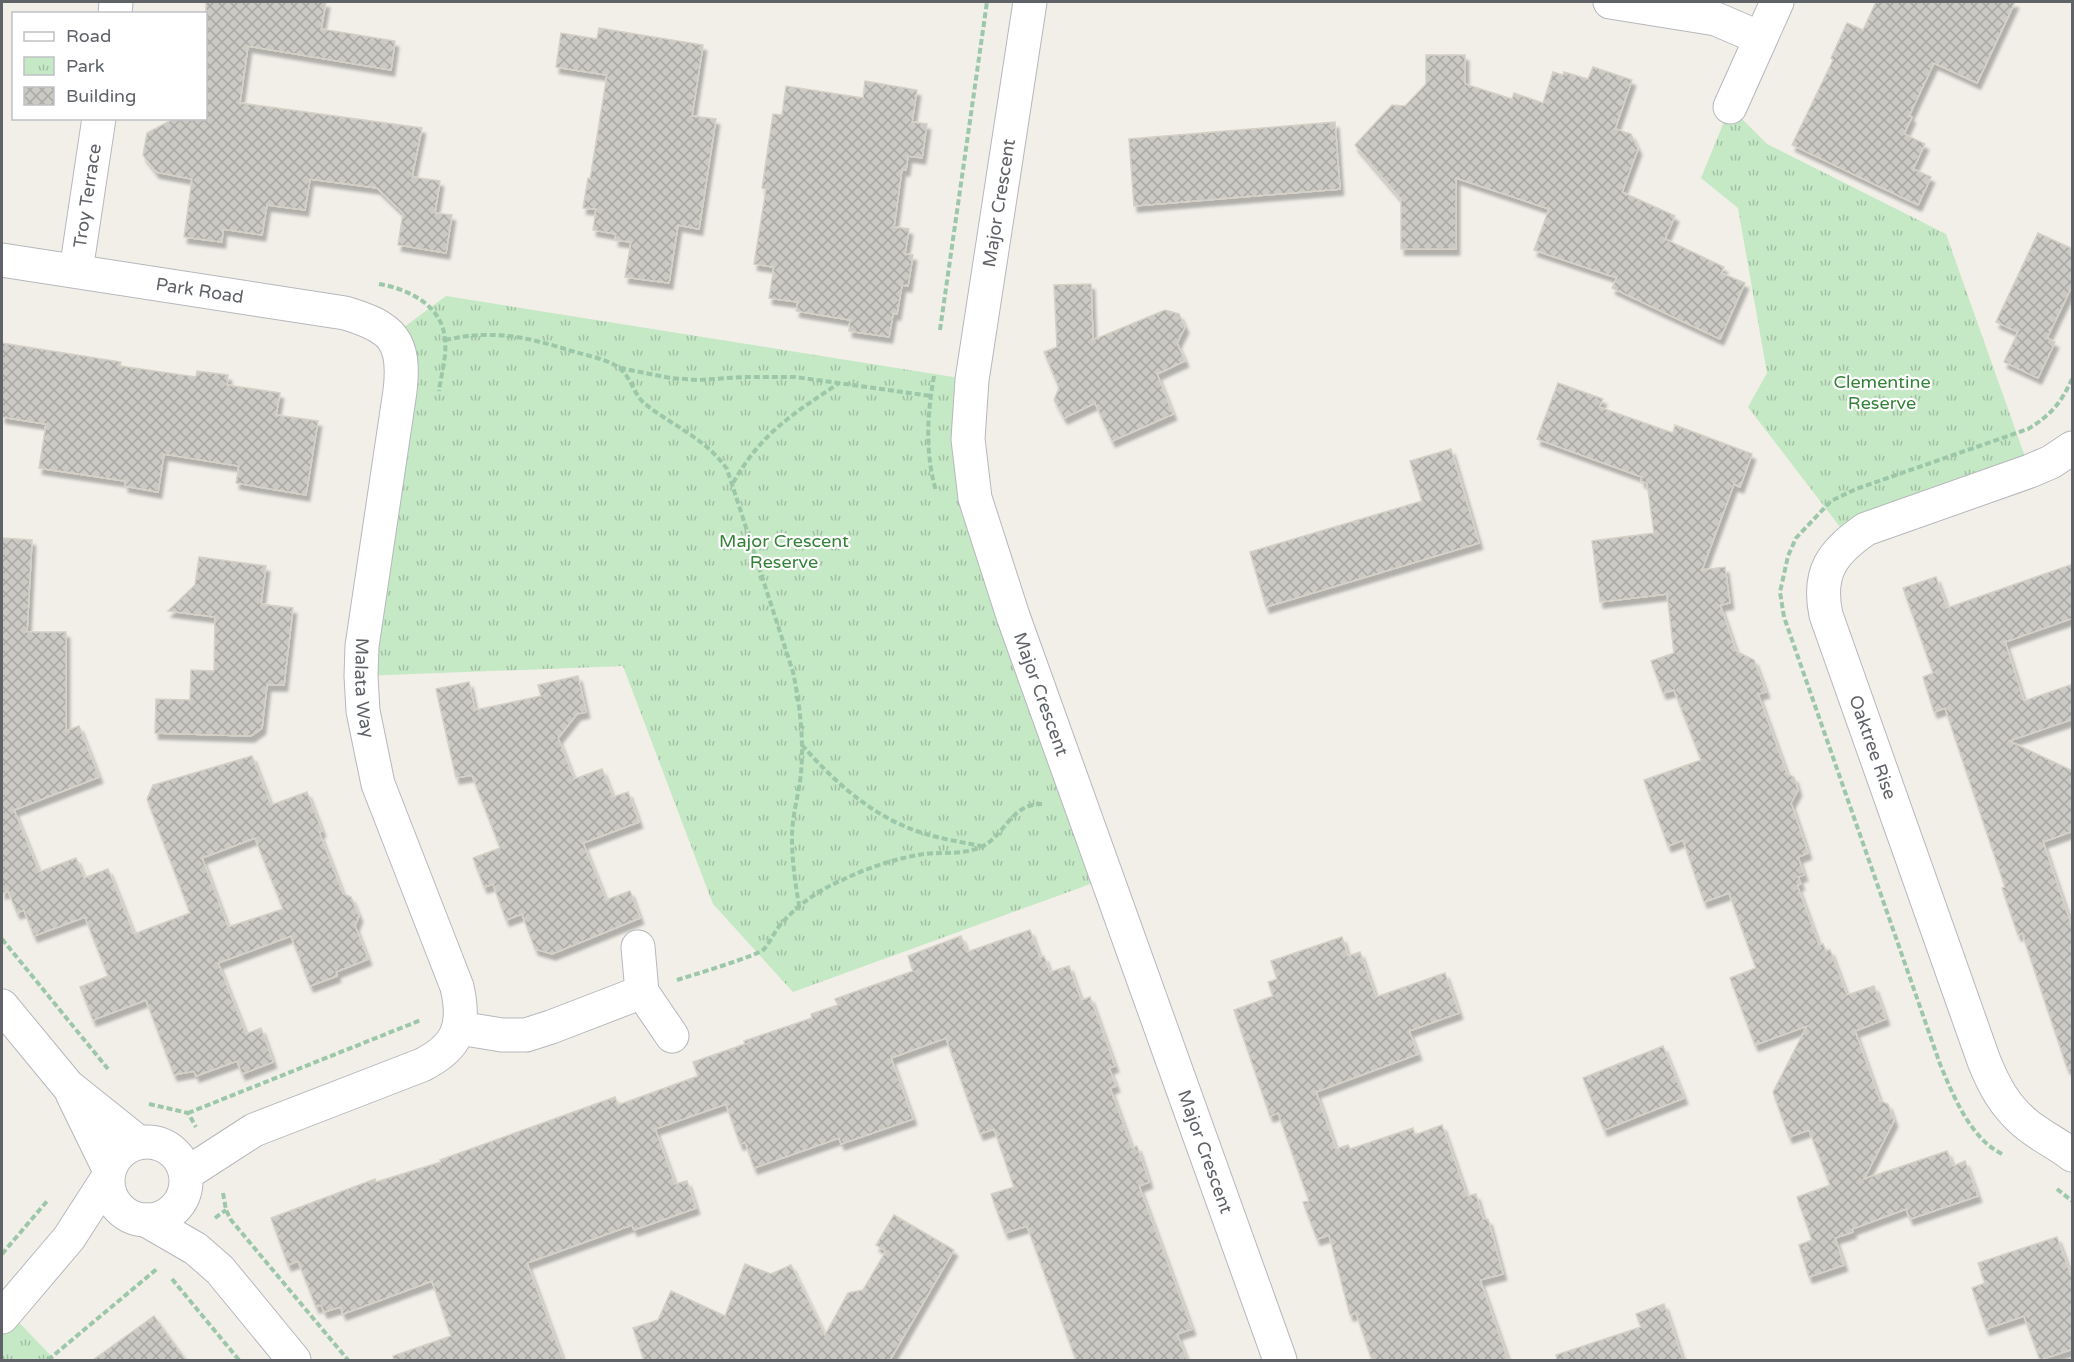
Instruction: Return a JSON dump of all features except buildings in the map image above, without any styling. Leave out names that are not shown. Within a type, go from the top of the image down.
[{"type":"street","name":"Major Crescent","points":[[1030,2],[972,380],[968,439],[975,498],[1013,616],[1280,1360]]},
{"type":"street","points":[[1610,2],[1716,19],[1760,38]]},
{"type":"street","points":[[1730,107],[1777,2]]},
{"type":"street","name":"Troy Terrace","points":[[76,271],[99,120]]},
{"type":"street","name":"Park Road","points":[[2,260],[345,313],[380,325],[392,336]]},
{"type":"street","name":"Malata Way","points":[[392,336],[398,349],[402,377],[364,625],[361,676],[363,711],[378,784],[457,987],[460,1000],[444,1023]]},
{"type":"street","name":"Oaktree Rise","points":[[2073,448],[2051,462],[2030,471],[1866,530],[1836,553],[1828,567],[1822,598],[1833,638],[1994,1087],[2007,1105],[2027,1125],[2073,1155]]},
{"type":"street","points":[[638,947],[642,992],[672,1036]]},
{"type":"street","points":[[444,1023],[502,1035],[526,1035],[642,992]]},
{"type":"street","points":[[2,1006],[68,1086],[108,1174],[110,1196],[117,1207],[196,1249],[220,1270],[294,1360]]},
{"type":"street","points":[[2,1317],[69,1238],[108,1174],[113,1160],[120,1152],[149,1143],[254,1130],[429,1061],[448,1048],[455,1040],[444,1023]]},
{"type":"street","points":[[68,1086],[149,1143],[177,1155],[183,1164],[184,1186],[220,1270]]},
{"type":"street","points":[[69,1238],[137,1218],[167,1215],[176,1209],[184,1186],[254,1130]]},
{"type":"path","points":[[446,340],[470,334],[502,334],[536,340],[603,360],[619,368],[670,378],[698,380],[786,377],[931,396]]},
{"type":"path","points":[[619,368],[626,375],[642,402],[694,436],[719,457],[732,484],[793,672],[800,715],[801,771],[792,835],[793,868],[799,905]]},
{"type":"path","points":[[732,484],[754,449],[776,428],[798,410],[839,383]]},
{"type":"path","points":[[801,744],[839,784],[882,815],[904,826],[932,835],[982,846]]},
{"type":"path","points":[[642,992],[762,951],[799,905],[836,882],[890,861],[920,854],[967,852],[982,846],[996,836],[1016,812],[1032,803],[1047,804]]},
{"type":"path","points":[[2,939],[115,1077]]},
{"type":"path","points":[[147,1103],[188,1113],[318,1059],[444,1023]]},
{"type":"path","points":[[188,1113],[196,1127]]},
{"type":"path","points":[[222,1191],[226,1210],[231,1220],[348,1360]]},
{"type":"path","points":[[2,1254],[54,1192]]},
{"type":"path","points":[[215,1218],[226,1210]]},
{"type":"path","points":[[48,1360],[161,1265],[150,1261]]},
{"type":"path","points":[[168,1274],[239,1360]]},
{"type":"green space","name":"Clementine Reserve","points":[[1730,107],[1767,144],[1946,234],[2030,471],[1850,540],[1748,407],[1767,373],[1738,208],[1701,178]]},
{"type":"green space","name":"Major Crescent Reserve","points":[[446,296],[972,380],[968,439],[1107,878],[793,992],[713,904],[623,666],[361,676],[392,336]]},
{"type":"green space","points":[[7,1310],[55,1360],[2,1360],[2,1317]]}]
